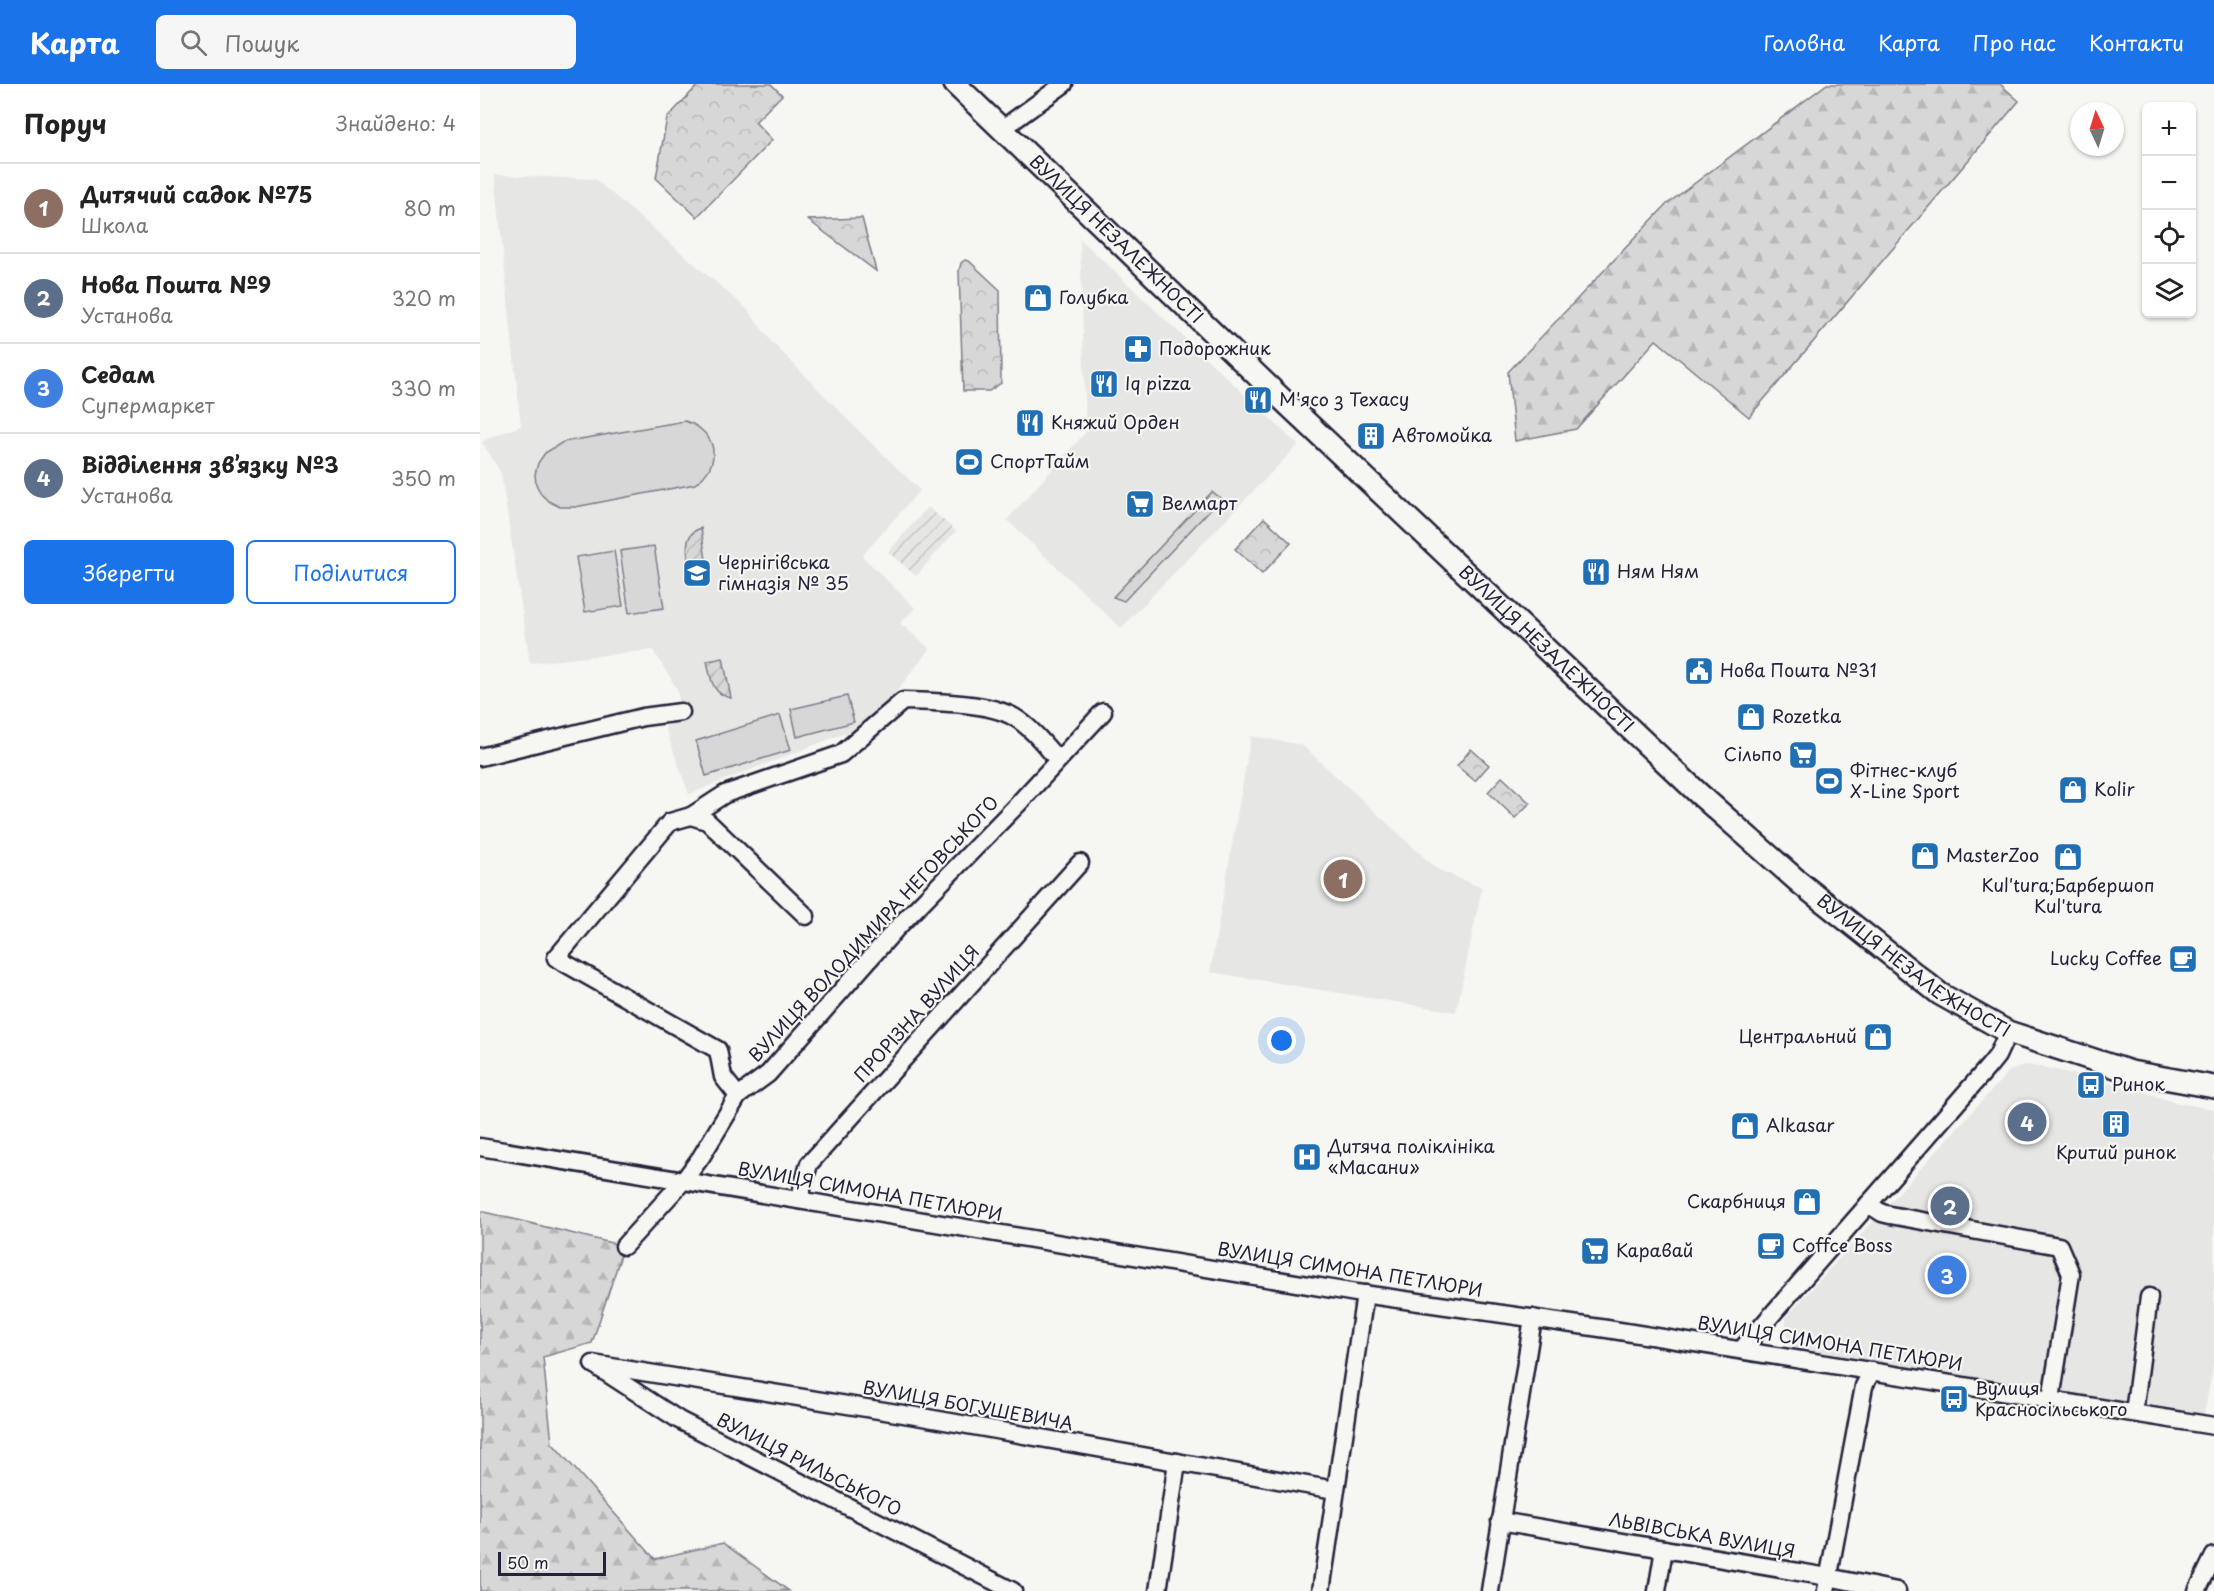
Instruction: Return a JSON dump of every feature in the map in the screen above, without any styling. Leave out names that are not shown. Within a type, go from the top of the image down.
[{"type":"street","name":"ВУЛИЦЯ НЕЗАЛЕЖНОСТІ","points":[[956,84],[1265,383],[1698,793],[1800,883],[1941,994],[2008,1032],[2131,1072],[2214,1087]]},
{"type":"street","points":[[1002,129],[1064,84]]},
{"type":"street","points":[[738,1096],[723,1077],[718,1050],[556,958],[670,822],[691,816],[725,794],[841,754],[903,701],[953,702],[1014,716],[1027,726],[1058,760]]},
{"type":"street","points":[[480,757],[643,717],[681,712]]},
{"type":"street","name":"ВУЛИЦЯ ВОЛОДИМИРА НЕГОВСЬКОГО","points":[[624,1246],[684,1180],[701,1157],[738,1096],[768,1074],[895,930],[1104,712]]},
{"type":"street","points":[[691,816],[707,821],[806,916]]},
{"type":"street","name":"ПРОРІЗНА ВУЛИЦЯ","points":[[799,1200],[809,1164],[1080,863]]},
{"type":"street","points":[[1741,1350],[1989,1066],[1997,1056],[2008,1032]]},
{"type":"street","name":"ВУЛИЦЯ СИМОНА ПЕТЛЮРИ","points":[[480,1147],[1365,1294],[1741,1350],[2214,1426]]},
{"type":"street","points":[[1869,1203],[1882,1213],[1890,1215],[2059,1246],[2071,1274],[2051,1399]]},
{"type":"street","points":[[1321,1591],[1365,1294]]},
{"type":"street","points":[[2134,1413],[2149,1298]]},
{"type":"street","points":[[1490,1591],[1533,1318]]},
{"type":"street","name":"ВУЛИЦЯ БОГУШЕВИЧА","points":[[593,1364],[910,1415],[1335,1490]]},
{"type":"street","name":"ВУЛИЦЯ РИЛЬСЬКОГО","points":[[593,1364],[679,1420],[1013,1591]]},
{"type":"street","points":[[1827,1584],[1864,1386],[1872,1371]]},
{"type":"street","points":[[1158,1591],[1177,1462]]},
{"type":"street","name":"ЛЬВІВСЬКА ВУЛИЦЯ","points":[[1500,1521],[1664,1549],[1827,1584],[1897,1591]]},
{"type":"street","points":[[1657,1591],[1664,1549]]},
{"type":"street","points":[[2197,1591],[2214,1556]]},
{"type":"shaded area","name":"Чернігівська гімназія № 35","points":[[495,175],[595,179],[747,309],[772,342],[920,490],[862,556],[915,608],[900,623],[930,649],[871,723],[689,794],[665,727],[682,717],[677,689],[653,650],[530,663],[501,473],[482,442],[521,426]]},
{"type":"shaded area","points":[[1080,239],[1298,445],[1121,628],[1007,520],[1086,432]]},
{"type":"shaded area","points":[[928,507],[956,531],[916,576],[888,552]]},
{"type":"shaded area","points":[[1251,736],[1302,745],[1437,869],[1482,888],[1456,1012],[1210,972]]},
{"type":"shaded area","points":[[2025,1065],[2048,1068],[2137,1090],[2177,1103],[2214,1109],[2214,1362],[2204,1415],[1795,1349],[1786,1334],[1786,1317],[2009,1071]]},
{"type":"green space","points":[[699,84],[771,84],[782,95],[755,122],[772,140],[697,217],[656,178],[667,118]]},
{"type":"green space","points":[[1827,84],[2000,84],[2019,101],[1749,417],[1656,340],[1576,429],[1515,441],[1508,372],[1667,204]]},
{"type":"green space","points":[[862,218],[876,271],[808,220]]},
{"type":"green space","points":[[965,260],[969,261],[1000,290],[1001,383],[989,391],[963,391],[959,271],[961,263]]},
{"type":"green space","points":[[685,421],[704,433],[713,449],[710,467],[695,484],[575,507],[560,507],[548,501],[536,484],[535,474],[538,463],[545,453],[563,442]]},
{"type":"green space","points":[[1212,492],[1221,498],[1124,601],[1113,597]]},
{"type":"green space","points":[[1264,518],[1291,543],[1262,574],[1235,549]]},
{"type":"green space","points":[[701,528],[709,579],[693,582],[688,559],[688,543],[694,532]]},
{"type":"green space","points":[[654,546],[664,608],[629,613],[620,551]]},
{"type":"green space","points":[[614,551],[623,606],[585,612],[576,557]]},
{"type":"green space","points":[[723,658],[731,698],[719,693],[716,689],[707,661]]},
{"type":"green space","points":[[847,696],[854,722],[797,737],[791,709]]},
{"type":"green space","points":[[780,715],[791,750],[706,776],[696,741]]},
{"type":"green space","points":[[1471,749],[1489,765],[1475,781],[1457,766]]},
{"type":"green space","points":[[1502,777],[1530,803],[1515,818],[1488,792]]},
{"type":"green space","points":[[480,1211],[624,1246],[592,1343],[543,1357],[552,1443],[655,1559],[723,1543],[789,1591],[480,1591]]},
{"type":"place","name":"Голубка","points":[[1038,298]]},
{"type":"place","name":"Подорожник","points":[[1138,349]]},
{"type":"place","name":"Iq pizza","points":[[1104,384]]},
{"type":"place","name":"М'ясо з Техасу","points":[[1258,400]]},
{"type":"place","name":"Княжий Орден","points":[[1030,423]]},
{"type":"place","name":"Автомойка","points":[[1371,436]]},
{"type":"place","name":"СпортТайм","points":[[969,462]]},
{"type":"place","name":"Велмарт","points":[[1140,504]]},
{"type":"place","name":"Ням Ням","points":[[1596,572]]},
{"type":"place","name":"Чернігівська гімназія № 35","points":[[697,573]]},
{"type":"place","name":"Нова Пошта №31","points":[[1699,671]]},
{"type":"place","name":"Rozetka","points":[[1751,717]]},
{"type":"place","name":"Сільпо","points":[[1803,755]]},
{"type":"place","name":"Фітнес-клуб X-Line Sport","points":[[1829,781]]},
{"type":"place","name":"Kolir","points":[[2073,790]]},
{"type":"place","name":"MasterZoo","points":[[1925,856]]},
{"type":"place","name":"Kul'tura;Барбершоп Kul'tura","points":[[2068,857]]},
{"type":"place","name":"Дитячий садок №75","points":[[1343,879]]},
{"type":"place","name":"Lucky Coffee","points":[[2183,959]]},
{"type":"place","name":"Центральний","points":[[1878,1037]]},
{"type":"place","name":"Ринок","points":[[2091,1085]]},
{"type":"place","name":"Відділення зв’язку №3","points":[[2027,1122]]},
{"type":"place","name":"Критий ринок","points":[[2116,1124]]},
{"type":"place","name":"Alkasar","points":[[1745,1126]]},
{"type":"place","name":"Дитяча поліклініка «Масани»","points":[[1307,1157]]},
{"type":"place","name":"Скарбниця","points":[[1807,1202]]},
{"type":"place","name":"Нова Пошта №9","points":[[1950,1206]]},
{"type":"place","name":"Coffce Boss","points":[[1771,1246]]},
{"type":"place","name":"Каравай","points":[[1595,1251]]},
{"type":"place","name":"Седам","points":[[1947,1275]]},
{"type":"place","name":"Вулиця Красносільського","points":[[1954,1399]]}]
